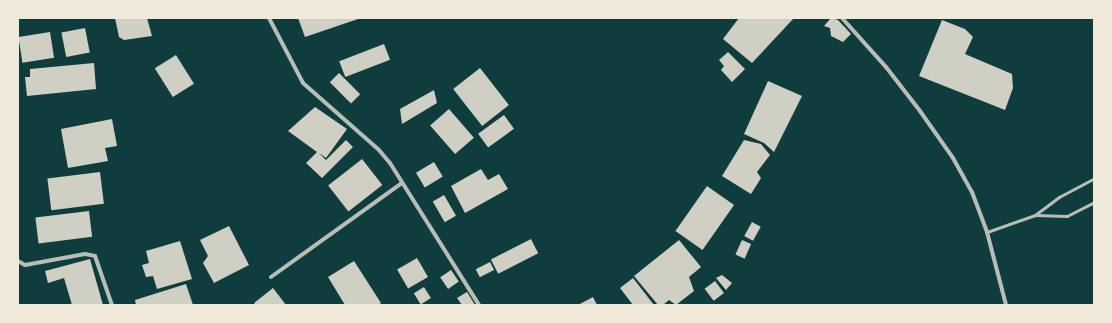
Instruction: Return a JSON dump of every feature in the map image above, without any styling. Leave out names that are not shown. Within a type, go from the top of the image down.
[{"type":"street","points":[[269,18],[303,83],[379,150],[479,305]]},
{"type":"street","points":[[842,18],[886,66],[953,158],[972,192],[987,232],[1006,305]]},
{"type":"street","points":[[271,278],[402,184]]},
{"type":"street","points":[[18,261],[25,265],[86,254],[95,256],[112,305]]},
{"type":"lane","points":[[987,232],[1035,215],[1059,198],[1094,178]]},
{"type":"lane","points":[[1035,215],[1067,216],[1094,202]]},
{"type":"building","points":[[115,18],[147,18],[152,36],[124,40],[119,37]]},
{"type":"building","points":[[298,18],[361,18],[305,37]]},
{"type":"building","points":[[739,18],[794,18],[752,63],[723,39]]},
{"type":"building","points":[[831,18],[838,20],[851,34],[843,42],[831,36],[830,28],[824,26]]},
{"type":"building","points":[[942,20],[965,29],[973,37],[965,54],[1012,74],[1013,88],[1005,110],[919,76]]},
{"type":"building","points":[[85,28],[90,53],[66,57],[61,33]]},
{"type":"building","points":[[50,32],[54,58],[22,63],[18,37]]},
{"type":"building","points":[[384,44],[390,60],[345,77],[339,61]]},
{"type":"building","points":[[728,52],[745,69],[732,82],[721,70],[724,66],[719,60]]},
{"type":"building","points":[[176,55],[194,84],[173,97],[155,68]]},
{"type":"building","points":[[94,63],[96,89],[27,96],[25,77],[30,77],[30,69]]},
{"type":"building","points":[[480,68],[509,105],[482,126],[453,89]]},
{"type":"building","points":[[339,73],[360,94],[351,103],[330,82]]},
{"type":"building","points":[[768,81],[802,96],[774,152],[764,143],[744,134]]},
{"type":"building","points":[[434,90],[437,103],[402,124],[400,109]]},
{"type":"building","points":[[315,107],[347,129],[326,158],[319,153],[326,160],[346,140],[353,147],[322,178],[306,163],[317,152],[288,131]]},
{"type":"building","points":[[449,109],[474,138],[455,154],[430,125]]},
{"type":"building","points":[[504,115],[514,129],[488,148],[478,134]]},
{"type":"building","points":[[112,119],[117,146],[105,148],[108,161],[68,168],[61,129]]},
{"type":"building","points":[[744,140],[761,144],[770,155],[757,172],[761,178],[751,194],[722,176]]},
{"type":"building","points":[[362,159],[382,185],[348,211],[328,185]]},
{"type":"building","points":[[434,162],[443,177],[425,187],[416,173]]},
{"type":"building","points":[[481,169],[488,180],[499,174],[508,189],[465,213],[451,186]]},
{"type":"building","points":[[100,172],[104,204],[51,210],[47,178]]},
{"type":"building","points":[[707,186],[734,205],[702,250],[675,231]]},
{"type":"building","points":[[444,195],[456,216],[445,222],[433,202]]},
{"type":"building","points":[[89,211],[92,237],[39,243],[35,218]]},
{"type":"building","points":[[752,222],[761,227],[753,241],[744,236]]},
{"type":"building","points":[[229,226],[249,265],[214,283],[203,263],[208,256],[200,240]]},
{"type":"building","points":[[531,239],[538,253],[498,274],[491,259]]},
{"type":"building","points":[[679,240],[701,267],[689,277],[694,291],[676,305],[669,300],[663,305],[658,305],[634,276]]},
{"type":"building","points":[[742,240],[751,244],[745,259],[735,255]]},
{"type":"building","points":[[180,241],[192,279],[157,289],[153,276],[146,277],[142,265],[149,263],[146,251]]},
{"type":"building","points":[[417,258],[428,277],[408,289],[397,270]]},
{"type":"building","points":[[90,259],[103,305],[72,305],[64,278],[48,283],[45,271]]},
{"type":"building","points":[[354,261],[381,303],[378,305],[345,305],[328,277]]},
{"type":"building","points":[[490,262],[494,270],[480,277],[476,269]]},
{"type":"building","points":[[451,270],[459,282],[448,289],[440,277]]},
{"type":"building","points":[[722,275],[732,283],[726,290],[716,278]]},
{"type":"building","points":[[633,278],[654,305],[633,305],[620,288]]},
{"type":"building","points":[[715,281],[724,293],[714,301],[705,289]]},
{"type":"building","points":[[186,284],[193,305],[136,305],[135,300]]},
{"type":"building","points":[[424,287],[431,298],[421,304],[414,293]]},
{"type":"building","points":[[273,288],[286,305],[256,305],[254,303]]},
{"type":"building","points":[[467,292],[475,305],[462,305],[457,298]]},
{"type":"building","points":[[593,297],[597,305],[578,305]]}]
